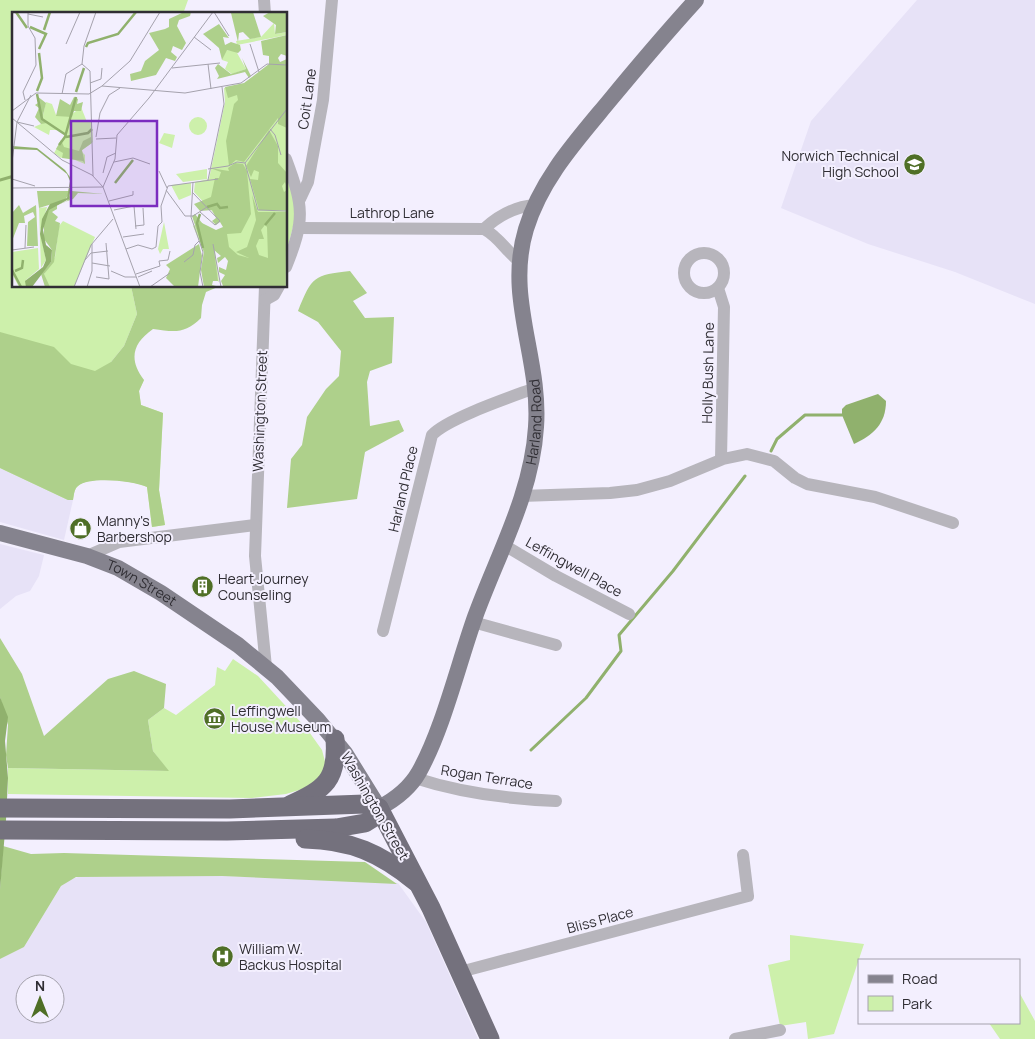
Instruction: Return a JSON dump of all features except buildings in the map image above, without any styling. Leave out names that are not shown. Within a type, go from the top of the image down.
[{"type":"highway","points":[[284,808],[315,793],[329,780],[335,759],[335,739]]},
{"type":"highway","points":[[0,808],[284,808],[365,804],[379,808],[370,821],[356,826],[227,831],[0,830]]},
{"type":"highway","name":"Washington Street","points":[[379,808],[420,885],[490,1039]]},
{"type":"highway","points":[[227,831],[251,840],[308,839],[350,844],[382,858],[420,885]]},
{"type":"main road","name":"Harland Road","points":[[379,808],[400,795],[415,778],[434,737],[473,622],[504,545],[521,496],[536,437],[536,388],[518,293],[519,261],[525,230],[534,205],[548,179],[572,146],[696,0]]},
{"type":"main road","name":"Town Street","points":[[0,533],[87,556],[118,568],[161,592],[266,667]]},
{"type":"main road","name":"Washington Street","points":[[266,667],[335,739],[379,808]]},
{"type":"street","name":"Coit Lane","points":[[300,198],[308,182],[323,100],[332,0]]},
{"type":"street","points":[[288,165],[300,198],[300,228],[288,262]]},
{"type":"street","points":[[519,261],[510,254],[499,239],[484,229],[498,217],[512,210],[534,205]]},
{"type":"street","name":"Lathrop Lane","points":[[300,228],[484,229]]},
{"type":"street","name":"Washington Street","points":[[265,288],[255,525],[258,598],[265,641],[266,667]]},
{"type":"street","points":[[265,300],[274,295],[278,288]]},
{"type":"street","name":"Holly Bush Lane","points":[[718,288],[724,307],[721,459]]},
{"type":"street","name":"Harland Place","points":[[383,631],[432,435],[442,427],[488,406],[536,388]]},
{"type":"street","points":[[521,496],[627,492],[670,481],[721,459],[742,454],[765,458],[807,484],[875,497],[953,523]]},
{"type":"street","points":[[87,556],[119,542],[255,525]]},
{"type":"street","name":"Leffingwell Place","points":[[504,545],[556,576],[629,614]]},
{"type":"street","points":[[473,622],[556,645]]},
{"type":"street","name":"Rogan Terrace","points":[[415,778],[455,790],[495,796],[556,800]]},
{"type":"street","name":"Bliss Place","points":[[460,972],[748,896],[743,855]]},
{"type":"street","points":[[735,1039],[763,1036],[780,1030]]},
{"type":"shaded area","name":"Norwich Technical High School","points":[[917,0],[1035,0],[1035,304],[955,272],[868,244],[781,208],[811,121]]},
{"type":"shaded area","points":[[350,271],[367,293],[353,301],[365,318],[394,317],[392,363],[370,371],[367,382],[370,426],[399,420],[404,431],[365,452],[357,499],[287,508],[291,459],[302,445],[307,417],[326,389],[339,376],[341,351],[318,322],[298,311],[307,291],[316,279],[329,274]]},
{"type":"shaded area","points":[[131,288],[215,288],[206,292],[201,318],[190,327],[179,331],[153,329],[141,340],[135,352],[136,365],[144,380],[139,391],[141,405],[163,413],[159,490],[165,525],[152,527],[147,487],[123,481],[92,481],[78,486],[73,500],[68,500],[0,468],[0,332],[54,347],[71,364],[95,371],[111,362],[124,346],[137,314]]},
{"type":"shaded area","points":[[878,394],[886,401],[884,416],[872,433],[854,444],[842,415],[842,409],[846,405]]},
{"type":"shaded area","points":[[0,468],[73,500],[64,540],[0,522]]},
{"type":"shaded area","points":[[0,544],[44,555],[39,576],[30,591],[16,596],[0,609]]},
{"type":"shaded area","points":[[0,638],[22,674],[44,736],[108,679],[134,671],[166,684],[164,708],[148,720],[153,751],[169,771],[8,768],[6,755],[8,725],[0,697]]},
{"type":"shaded area","points":[[0,697],[8,717],[5,741],[8,778],[0,890]]},
{"type":"shaded area","points":[[3,846],[31,854],[64,853],[365,862],[397,884],[222,876],[76,877],[61,886],[24,947],[0,959],[0,890]]},
{"type":"shaded area","name":"William W. Backus Hospital","points":[[82,876],[222,876],[398,883],[426,922],[478,1039],[0,1039],[0,959],[24,947],[61,886],[71,879]]},
{"type":"green space","points":[[0,0],[188,0],[184,12],[12,12],[12,288],[131,288],[137,314],[124,346],[111,362],[144,380],[139,391],[141,405],[163,413],[159,490],[165,525],[152,527],[147,487],[123,481],[92,481],[78,486],[73,500],[68,500],[0,468]]},
{"type":"green space","points":[[288,178],[297,211],[288,246]]},
{"type":"green space","points":[[233,659],[258,676],[307,729],[322,750],[327,769],[309,787],[286,794],[252,798],[8,794],[8,768],[168,771],[153,751],[148,720],[164,708],[176,715],[215,685],[217,667],[225,671]]},
{"type":"green space","points":[[790,935],[864,944],[834,1034],[808,1039],[806,1022],[780,1026],[768,965],[790,960]]},
{"type":"green space","points":[[1020,994],[1035,1021],[1035,1039],[1000,1039],[990,1024],[1020,1024]]},
{"type":"waterway","points":[[0,180],[12,177]]},
{"type":"waterway","points":[[771,451],[777,439],[805,415],[842,415]]},
{"type":"waterway","points":[[531,750],[586,698],[621,651],[619,635],[673,571],[745,476]]},
{"type":"place","name":"Norwich Technical High School","points":[[915,164]]},
{"type":"place","name":"Manny's Barbershop","points":[[81,529]]},
{"type":"place","name":"Heart Journey Counseling","points":[[202,587]]},
{"type":"place","name":"Leffingwell House Museum","points":[[215,719]]},
{"type":"place","name":"William W. Backus Hospital","points":[[223,957]]}]
